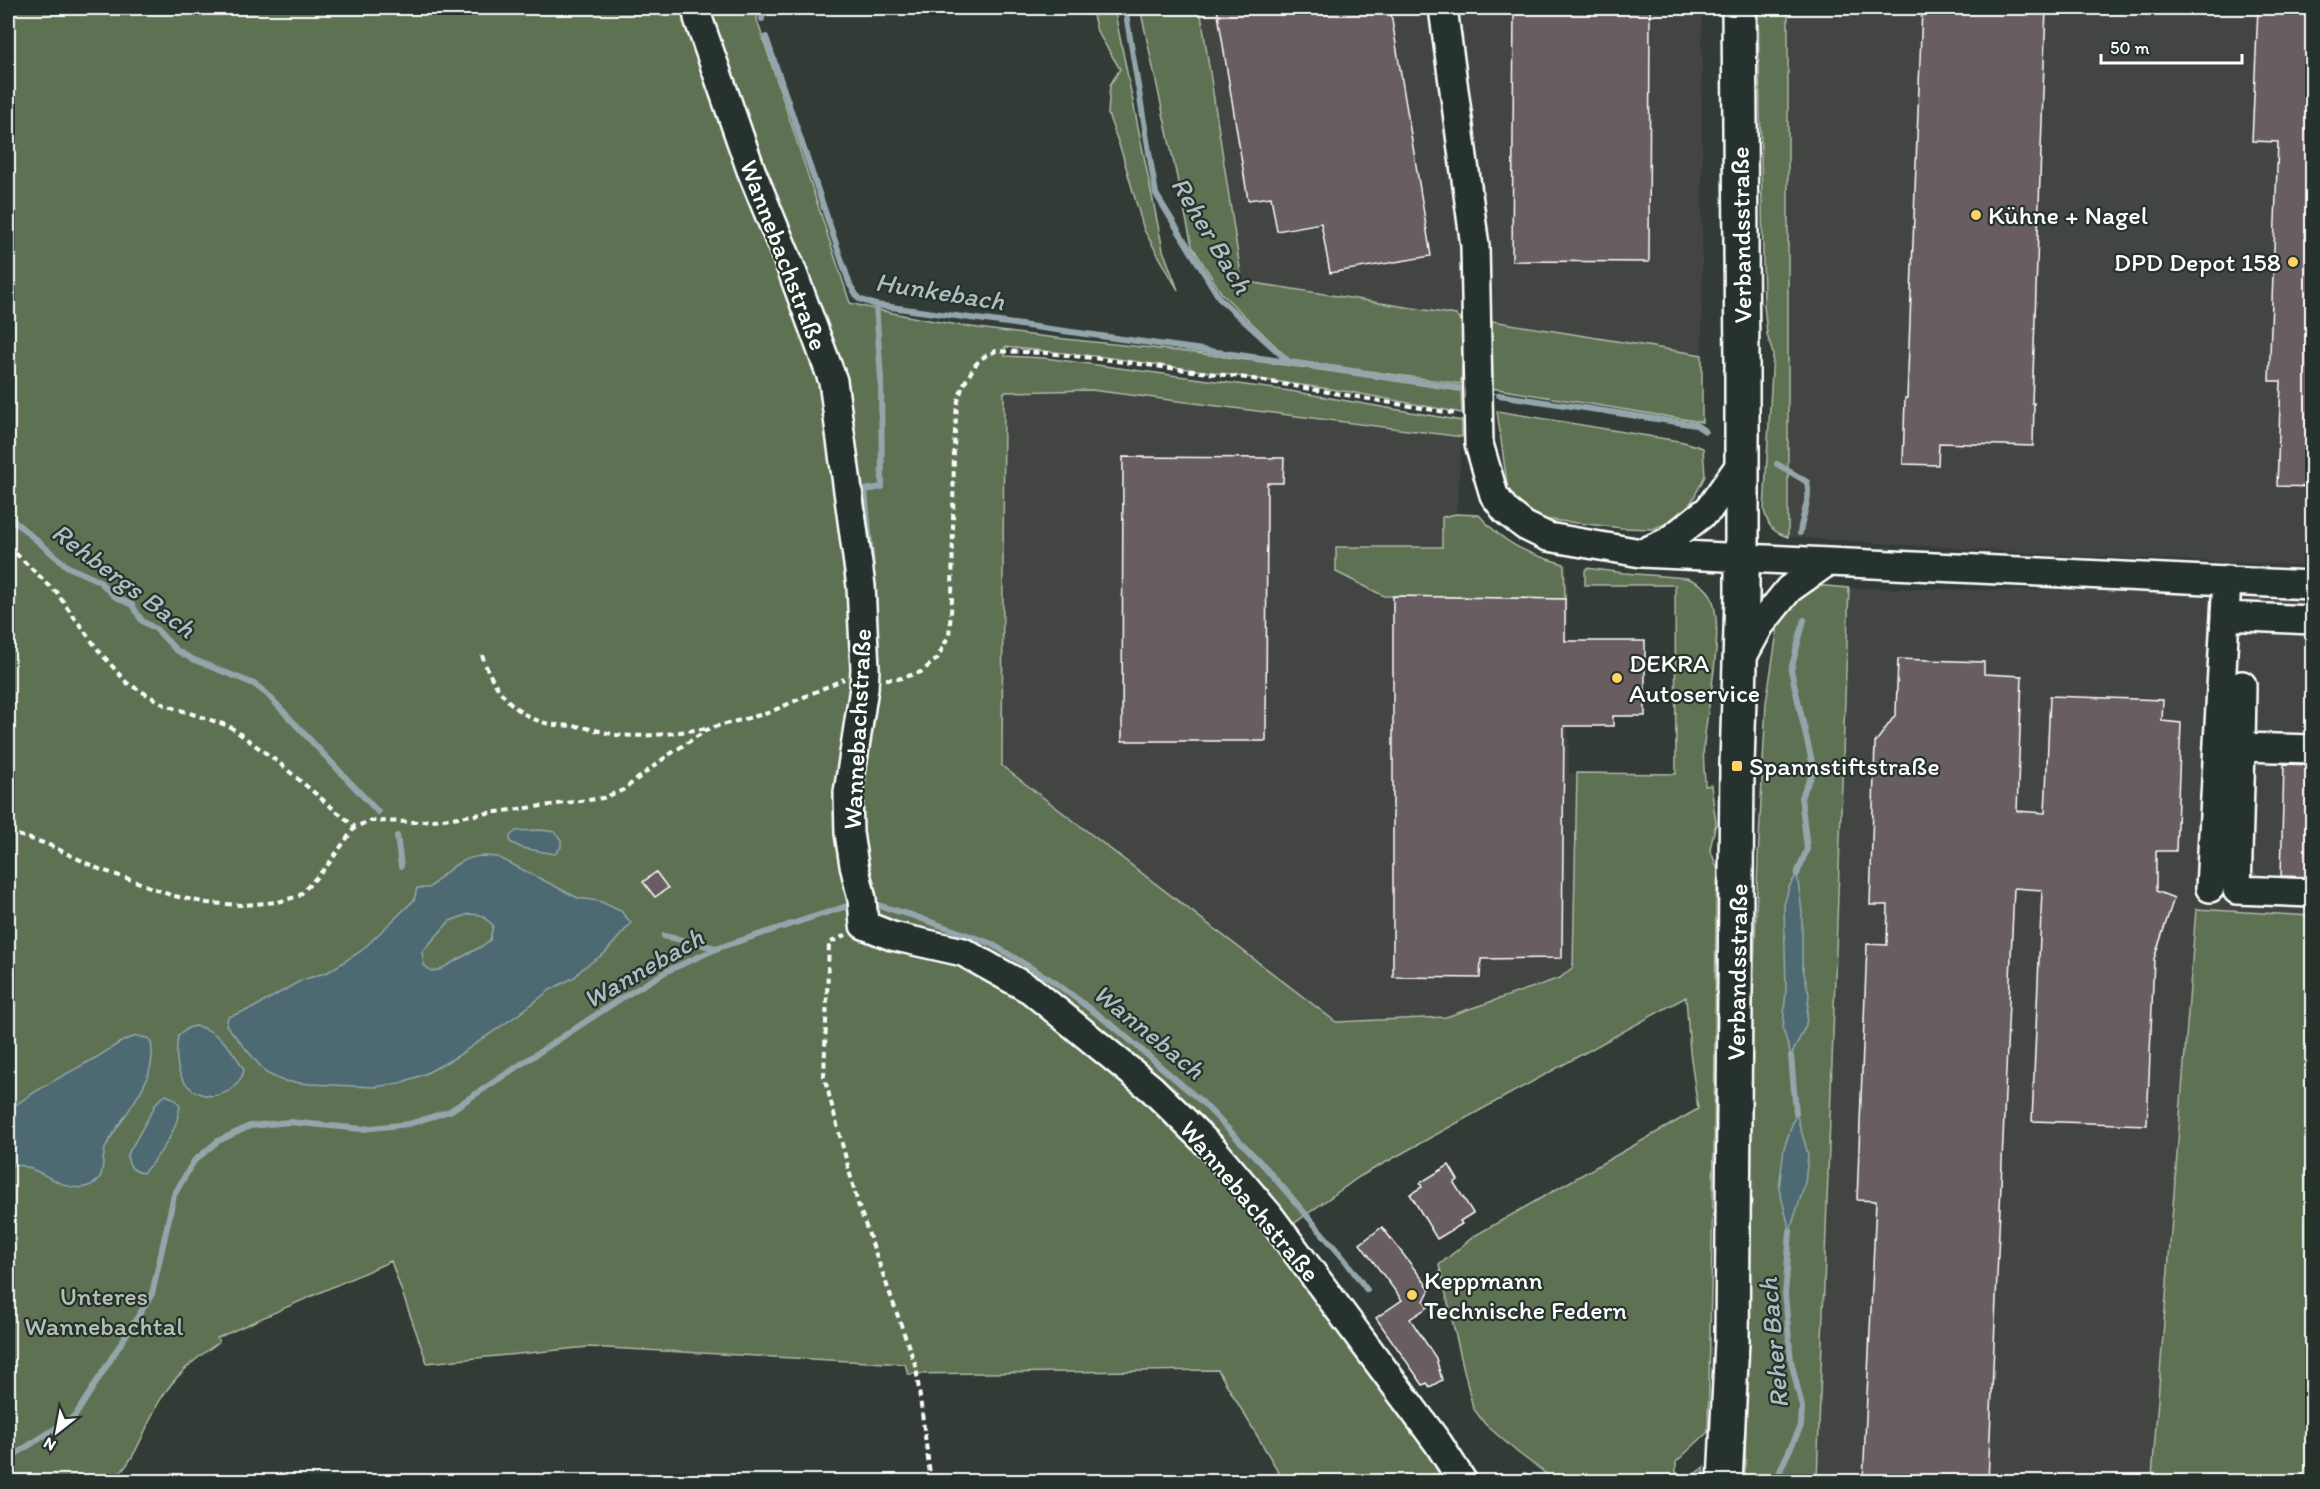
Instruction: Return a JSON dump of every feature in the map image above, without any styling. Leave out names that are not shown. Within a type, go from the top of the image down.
[{"type":"main road","name":"Verbandsstraße","points":[[1725,1482],[1732,1341],[1737,766],[1742,558],[1739,8]]},
{"type":"street","name":"Wannebachstraße","points":[[697,8],[698,18],[751,170],[791,268],[832,381],[861,586],[865,675],[848,793],[849,833],[863,912],[892,936],[963,952],[1030,990],[1152,1089],[1213,1149],[1269,1215],[1438,1443],[1463,1482]]},
{"type":"street","points":[[1443,8],[1475,246],[1479,444],[1493,492],[1506,511],[1525,526],[1548,537],[1641,553],[2313,585]]},
{"type":"street","points":[[1641,553],[1667,542],[1709,509],[1742,462]]},
{"type":"street","points":[[1741,660],[1760,625],[1789,589],[1826,563]]},
{"type":"street","points":[[2227,580],[2225,616],[2226,817],[2237,890],[2313,893]]},
{"type":"street","points":[[2225,616],[2313,620]]},
{"type":"street","points":[[2210,888],[2241,747],[2242,685]]},
{"type":"street","points":[[2241,747],[2313,749]]},
{"type":"path","points":[[482,655],[489,675],[503,696],[523,713],[549,724],[582,727],[617,735],[646,736],[710,728],[768,713],[865,675],[898,679],[921,672],[937,659],[949,635],[957,404],[963,385],[976,364],[985,356],[996,351],[1047,353],[1247,378],[1478,418]]},
{"type":"path","points":[[8,546],[56,592],[99,651],[128,683],[165,705],[229,726],[278,762],[355,827]]},
{"type":"path","points":[[8,832],[47,843],[99,869],[170,896],[207,903],[243,905],[278,902],[299,896],[327,866],[355,827],[370,820],[415,822],[603,798],[623,790],[667,756],[710,728]]},
{"type":"path","points":[[863,912],[829,943],[824,1076],[858,1204],[916,1367],[931,1482]]},
{"type":"shaded area","points":[[1200,8],[1702,8],[1702,355],[1242,281]]},
{"type":"shaded area","points":[[1788,8],[2312,8],[2312,566],[2075,556],[1788,537]]},
{"type":"shaded area","points":[[1091,390],[1462,437],[1456,514],[1479,515],[1494,532],[1519,548],[1567,564],[1569,773],[1577,773],[1573,967],[1560,978],[1446,1017],[1336,1022],[1002,766],[1004,392]]},
{"type":"shaded area","points":[[1850,588],[2029,590],[2056,588],[2312,598],[2312,916],[2196,909],[2152,1477],[2157,1481],[1817,1482]]},
{"type":"green space","name":"Unteres Wannebachtal","points":[[8,8],[758,8],[757,20],[850,303],[968,327],[1241,359],[1461,391],[1462,413],[1350,392],[1104,357],[1005,347],[1005,356],[1045,358],[1290,391],[1462,421],[1462,437],[1091,390],[1004,392],[1002,766],[1336,1022],[1446,1017],[1560,978],[1573,967],[1577,773],[1676,774],[1675,585],[1585,585],[1585,571],[1587,568],[1686,578],[1704,587],[1711,596],[1717,628],[1703,754],[1705,786],[1711,785],[1716,823],[1710,849],[1718,870],[1708,1432],[1676,1462],[1676,1472],[1685,1481],[1556,1481],[1517,1452],[1485,1424],[1473,1408],[1439,1265],[1474,1236],[1698,1109],[1690,1052],[1686,997],[1359,1177],[1285,1230],[1217,1145],[1155,1085],[1032,986],[965,949],[893,933],[872,923],[859,864],[853,791],[867,680],[857,683],[841,793],[846,862],[857,900],[858,926],[890,939],[962,957],[1029,993],[1148,1091],[1211,1152],[1265,1218],[1455,1481],[1284,1481],[1218,1370],[908,1374],[905,1364],[588,1347],[427,1363],[391,1261],[217,1338],[219,1342],[171,1384],[127,1465],[111,1481],[8,1481]]},
{"type":"green space","points":[[1091,8],[1114,8],[1163,250],[1178,290],[1144,230],[1122,153],[1108,114],[1110,85],[1120,69],[1097,31]]},
{"type":"green space","points":[[1140,8],[1200,8],[1242,281],[1456,315],[1464,325],[1461,384],[1290,360],[1222,294],[1192,246]]},
{"type":"green space","points":[[1758,8],[1788,8],[1788,537],[1772,528],[1764,510],[1773,354],[1767,334],[1764,305]]},
{"type":"green space","points":[[1492,321],[1702,355],[1702,422],[1491,388]]},
{"type":"green space","points":[[1497,411],[1684,442],[1703,448],[1705,476],[1692,501],[1677,519],[1653,529],[1542,519],[1522,507],[1508,491]]},
{"type":"green space","points":[[1456,514],[1479,515],[1507,541],[1517,547],[1564,564],[1565,599],[1384,596],[1336,572],[1336,547],[1442,547],[1442,517]]},
{"type":"green space","points":[[1815,585],[1849,588],[1817,1481],[1745,1482],[1751,1051],[1766,703],[1778,626],[1793,604]]},
{"type":"green space","points":[[2196,909],[2312,916],[2312,1481],[2157,1482],[2152,1477]]},
{"type":"green space","points":[[1704,1467],[1705,1481],[1685,1481]]},
{"type":"water","points":[[516,831],[555,832],[561,840],[561,847],[555,854],[522,848],[510,842],[510,836]]},
{"type":"water","points":[[498,857],[578,898],[599,901],[621,911],[631,923],[605,953],[583,968],[575,977],[550,990],[456,1057],[425,1074],[400,1083],[375,1087],[283,1081],[266,1073],[226,1025],[228,1017],[253,1008],[302,980],[328,972],[361,951],[414,900],[417,888],[429,888],[452,867],[472,858]],"holes":[[[469,914],[481,915],[493,925],[490,940],[439,970],[431,971],[424,965],[422,952],[450,921]]]},
{"type":"water","points":[[1797,874],[1802,912],[1802,964],[1809,994],[1806,1025],[1791,1056],[1783,1029],[1786,989],[1784,905],[1789,887]]},
{"type":"water","points":[[195,1026],[218,1036],[244,1070],[240,1080],[225,1093],[206,1095],[197,1092],[189,1087],[182,1078],[177,1058],[178,1036],[188,1028]]},
{"type":"water","points":[[138,1036],[150,1039],[152,1053],[150,1067],[146,1081],[106,1146],[101,1176],[98,1180],[85,1187],[70,1187],[24,1166],[8,1164],[8,1111],[40,1089],[126,1039]]},
{"type":"water","points":[[166,1095],[175,1099],[180,1105],[176,1124],[167,1142],[143,1173],[134,1170],[127,1156],[157,1102]]},
{"type":"water","points":[[1796,1113],[1808,1154],[1805,1183],[1790,1231],[1779,1188],[1784,1148]]},
{"type":"building","points":[[1217,8],[1390,8],[1431,256],[1330,273],[1321,223],[1277,231],[1271,197],[1248,200]]},
{"type":"building","points":[[1514,8],[1650,8],[1649,262],[1512,261]]},
{"type":"building","name":"Kühne + Nagel","points":[[1922,8],[2046,8],[2032,403],[2034,403],[2033,446],[1939,443],[1938,465],[1903,464]]},
{"type":"building","points":[[2258,8],[2313,8],[2313,487],[2277,486],[2281,381],[2269,381],[2278,142],[2252,141]]},
{"type":"building","points":[[1123,457],[1284,458],[1283,483],[1267,483],[1266,741],[1122,741]]},
{"type":"building","points":[[1393,596],[1565,599],[1565,641],[1645,641],[1645,716],[1613,716],[1613,726],[1564,726],[1562,958],[1481,959],[1480,978],[1393,977]]},
{"type":"building","points":[[1898,659],[1984,662],[1984,674],[2022,676],[2017,811],[2045,813],[2050,696],[2163,700],[2162,721],[2181,723],[2176,851],[2156,851],[2156,891],[2174,898],[2154,959],[2147,1125],[2032,1121],[2042,890],[2014,888],[1988,1482],[1863,1482],[1876,1201],[1857,1200],[1867,944],[1887,945],[1888,905],[1870,905],[1875,743],[1896,714]]},
{"type":"building","points":[[2284,764],[2313,765],[2313,877],[2281,876]]},
{"type":"building","points":[[656,872],[668,888],[655,897],[643,882]]},
{"type":"building","points":[[1449,1165],[1458,1180],[1454,1183],[1473,1213],[1460,1221],[1462,1224],[1437,1239],[1410,1194],[1422,1187],[1420,1183]]},
{"type":"building","name":"Keppmann Technische Federn","points":[[1382,1227],[1430,1289],[1424,1301],[1428,1307],[1410,1319],[1436,1358],[1442,1380],[1430,1387],[1427,1383],[1423,1385],[1376,1318],[1402,1300],[1360,1244]]},
{"type":"waterway","name":"Hunkebach","points":[[762,19],[763,8]]},
{"type":"waterway","name":"Reher Bach","points":[[1125,8],[1156,194],[1220,299],[1289,362],[1460,388]]},
{"type":"waterway","name":"Hunkebach","points":[[766,37],[850,285],[859,299],[876,305],[1289,362]]},
{"type":"waterway","points":[[872,565],[865,490],[882,487],[881,379],[876,305]]},
{"type":"waterway","name":"Reher Bach","points":[[1499,395],[1696,425],[1705,431]]},
{"type":"waterway","name":"Reher Bach","points":[[1777,464],[1807,482],[1807,501],[1800,533]]},
{"type":"waterway","name":"Rehbergs Bach","points":[[8,516],[68,567],[99,581],[114,596],[132,605],[142,621],[156,629],[176,650],[192,659],[254,684],[266,693],[378,812]]},
{"type":"waterway","name":"Reher Bach","points":[[1797,874],[1807,849],[1801,797],[1814,771],[1791,670],[1804,620]]},
{"type":"waterway","name":"Rehbergs Bach","points":[[397,836],[401,866]]},
{"type":"waterway","name":"Wannebach","points":[[870,903],[990,943],[1053,981],[1117,1029],[1203,1103],[1266,1168],[1345,1260],[1367,1290]]},
{"type":"waterway","name":"Wannebach","points":[[8,1463],[17,1453],[75,1416],[152,1294],[174,1195],[194,1161],[218,1141],[250,1126],[289,1122],[362,1129],[409,1124],[450,1111],[620,999],[667,971],[718,948],[844,907],[857,905]]},
{"type":"waterway","name":"Rehbergs Bach","points":[[664,936],[716,948]]},
{"type":"waterway","name":"Reher Bach","points":[[1791,1056],[1796,1113]]},
{"type":"waterway","name":"Reher Bach","points":[[1778,1482],[1781,1468],[1801,1426],[1802,1407],[1791,1361],[1785,1295],[1790,1231]]},
{"type":"waterway","name":"Wannebach","points":[[1525,1475],[1533,1482]]},
{"type":"place","name":"Kühne + Nagel","points":[[1976,215]]},
{"type":"place","name":"DPD Depot 158","points":[[2293,262]]},
{"type":"place","name":"DEKRA Autoservice","points":[[1617,678]]},
{"type":"place","name":"Spannstiftstraße","points":[[1737,766]]},
{"type":"place","name":"Keppmann Technische Federn","points":[[1412,1295]]}]
